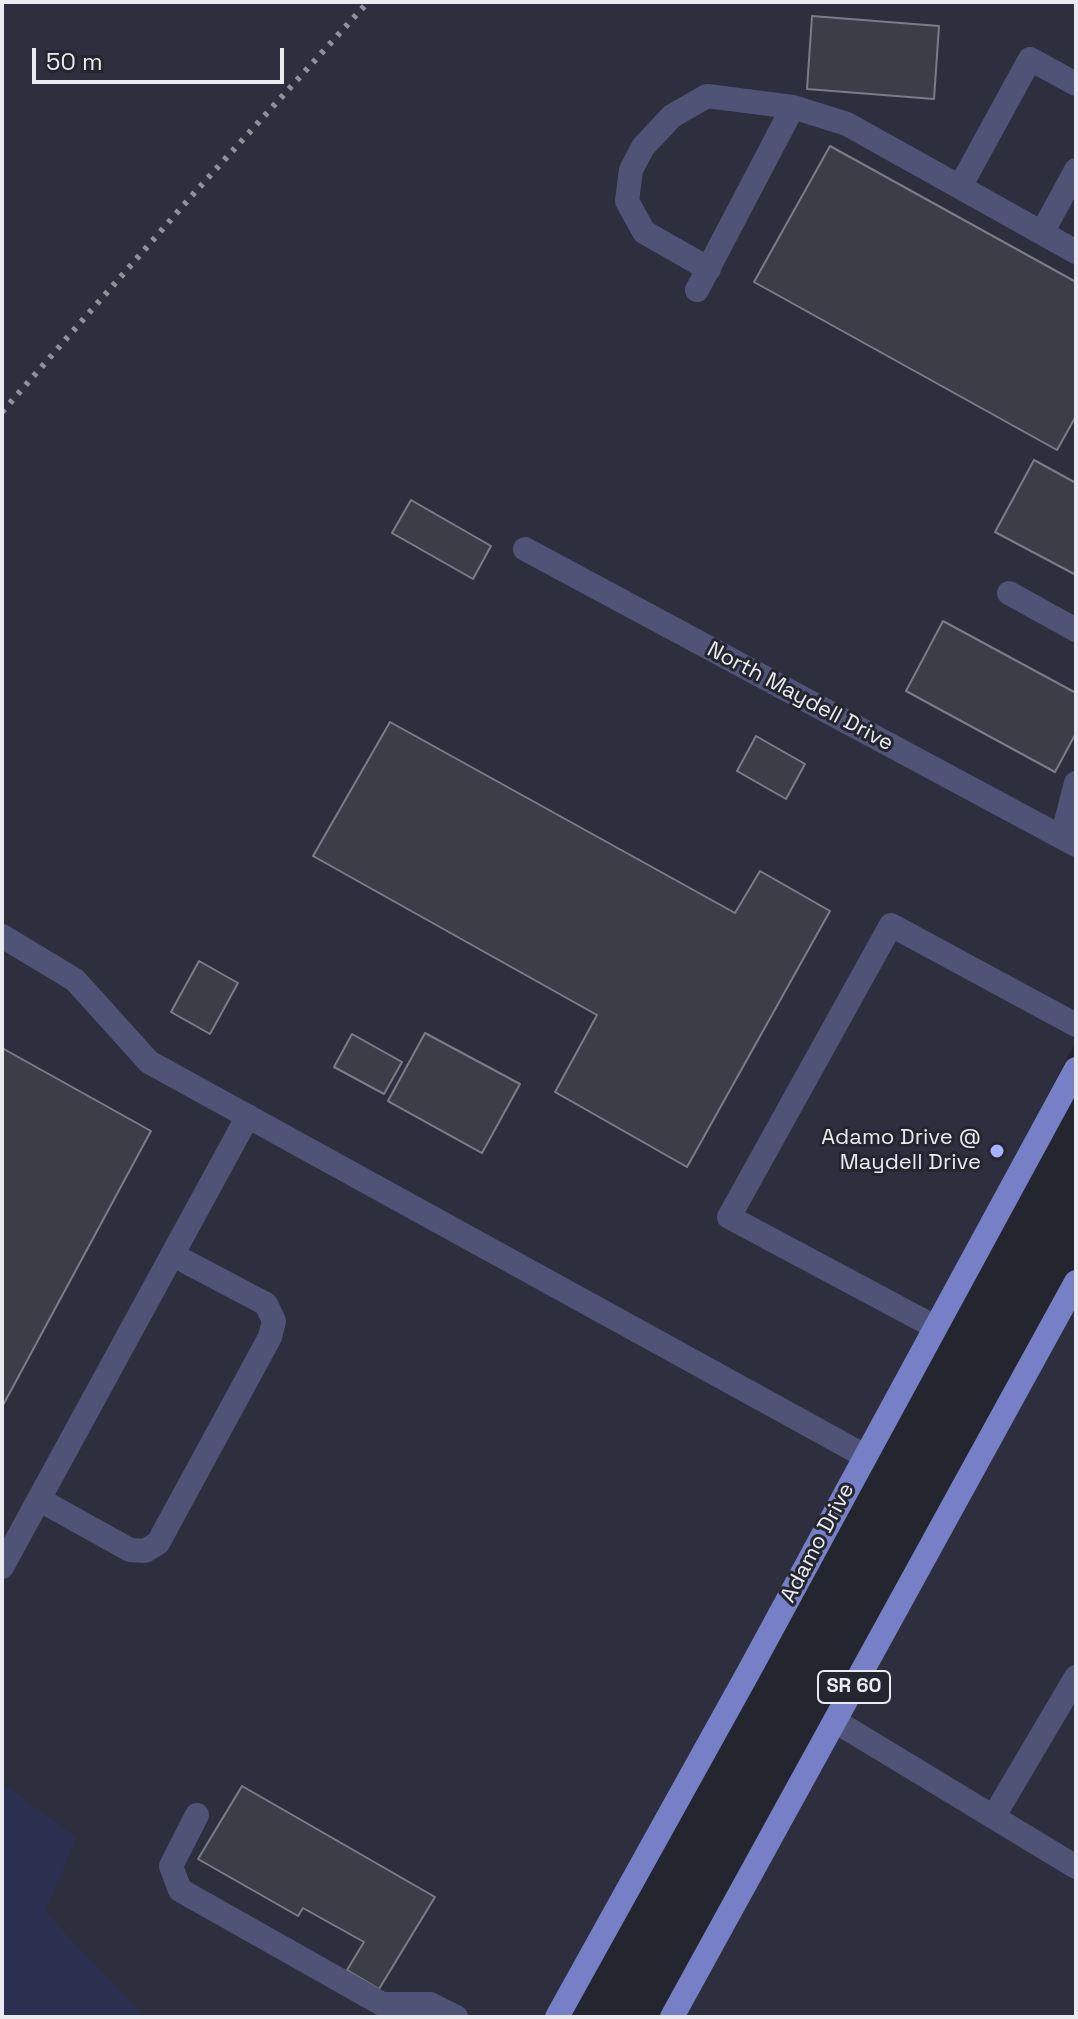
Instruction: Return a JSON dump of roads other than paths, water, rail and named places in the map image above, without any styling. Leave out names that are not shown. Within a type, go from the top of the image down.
[{"type":"main road","name":"Adamo Drive","points":[[557,2017],[1076,1069]]},
{"type":"main road","name":"SR 60","points":[[672,2017],[1076,1282]]},
{"type":"lane","points":[[960,187],[1030,59],[1076,84]]},
{"type":"lane","points":[[793,107],[703,280],[644,232],[627,201],[631,170],[643,147],[672,116],[707,96],[793,107],[847,124],[1076,252]]},
{"type":"lane","points":[[1042,233],[1076,170]]},
{"type":"lane","name":"North Maydell Drive","points":[[525,549],[1069,841]]},
{"type":"lane","points":[[1009,593],[1076,630]]},
{"type":"lane","points":[[1069,841],[1076,783]]},
{"type":"lane","points":[[935,1327],[729,1217],[891,925],[1076,1025]]},
{"type":"lane","points":[[2,936],[75,980],[149,1062],[865,1456]]},
{"type":"lane","points":[[2,1567],[248,1116]]},
{"type":"lane","points":[[40,1500],[130,1550],[145,1551],[158,1543],[270,1337],[274,1321],[266,1304],[173,1255]]},
{"type":"lane","points":[[994,1816],[1076,1677]]},
{"type":"lane","points":[[835,1721],[1076,1867]]},
{"type":"lane","points":[[197,1815],[171,1866],[180,1890],[382,2004],[430,2004],[456,2017]]},
{"type":"railway","points":[[2,412],[196,191],[368,2]]},
{"type":"place","name":"Adamo Drive @ Maydell Drive","points":[[997,1151]]}]
